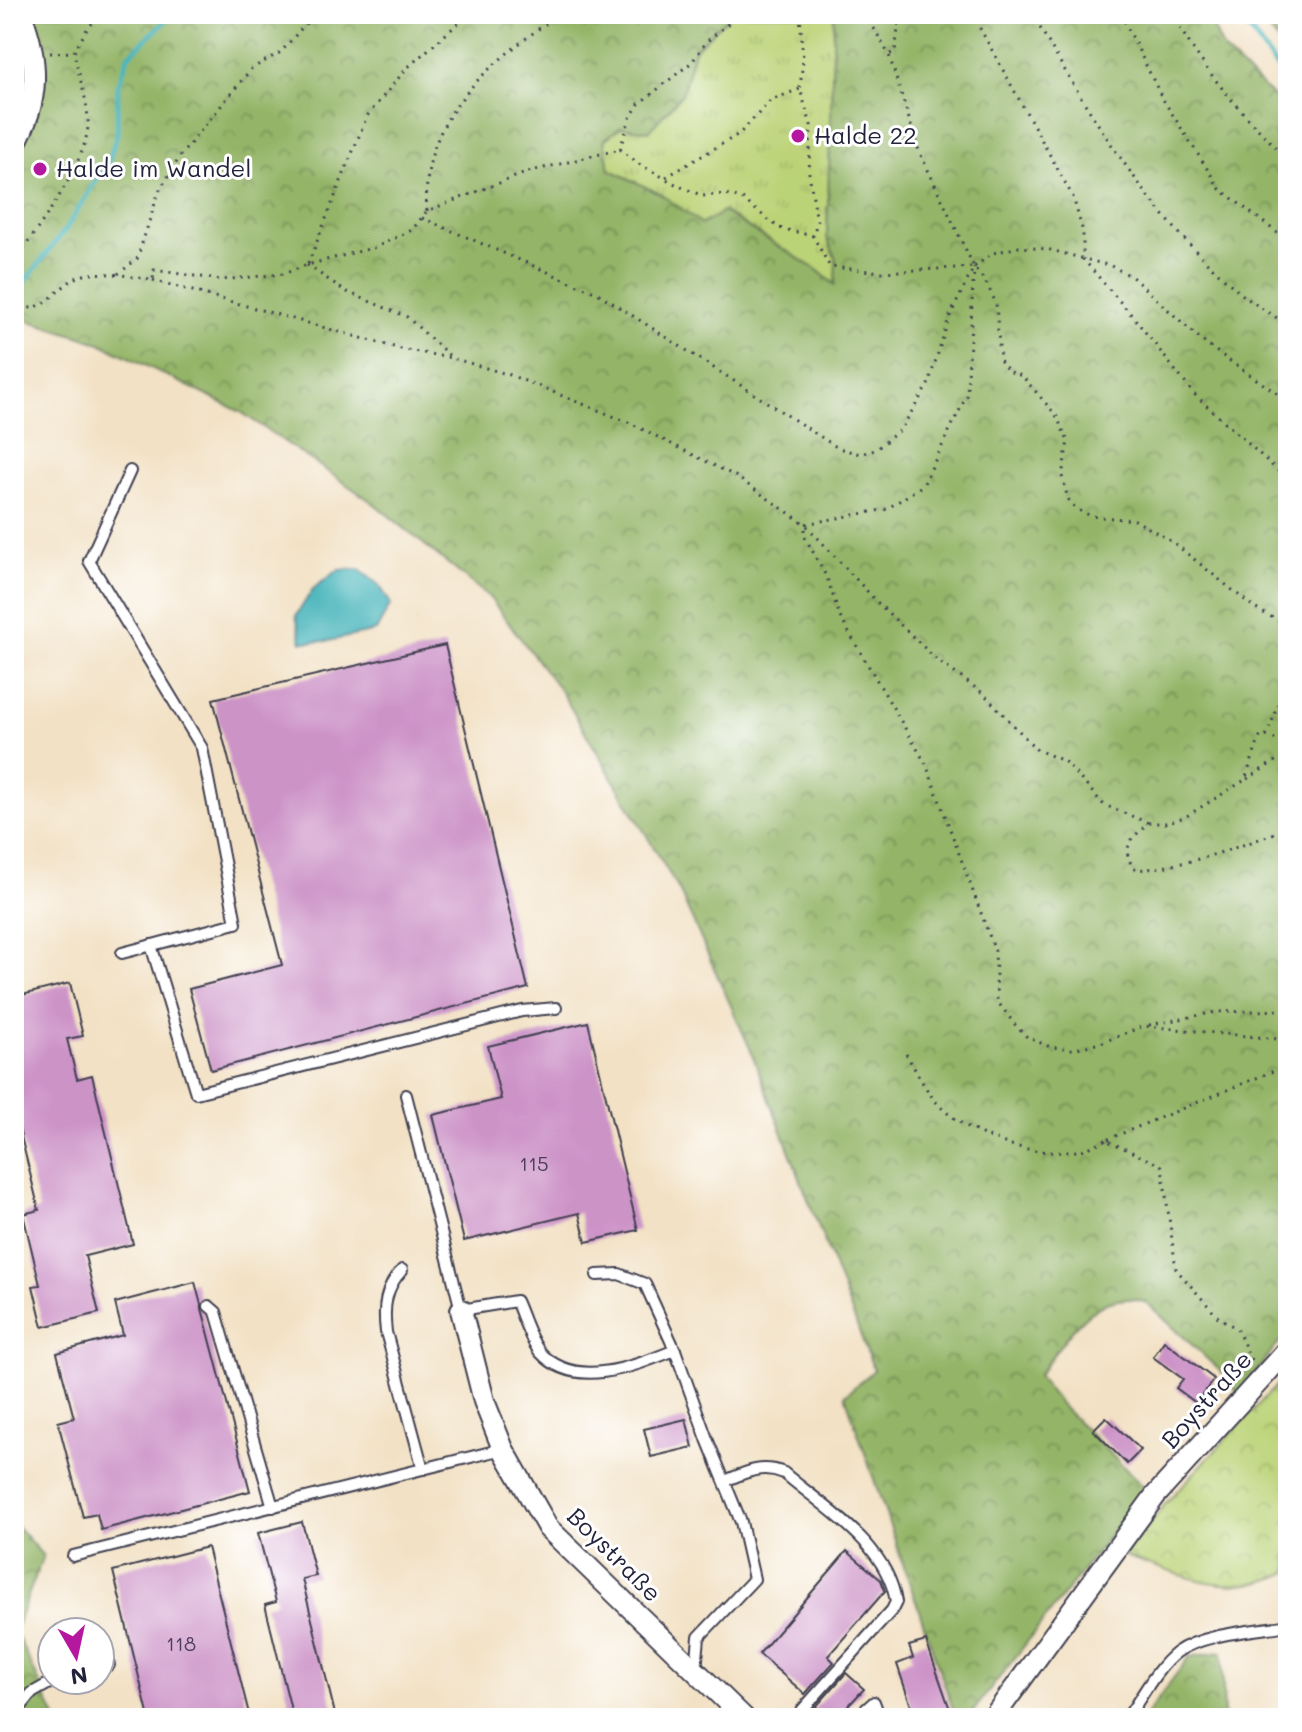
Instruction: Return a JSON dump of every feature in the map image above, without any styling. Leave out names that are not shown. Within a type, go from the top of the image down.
[{"type":"street","points":[[14,145],[29,114],[36,74],[30,37],[21,14]]},
{"type":"street","name":"Boystraße","points":[[461,1310],[484,1401],[503,1449],[548,1528],[744,1718]]},
{"type":"street","name":"Boystraße","points":[[993,1718],[1155,1496],[1288,1349]]},
{"type":"lane","points":[[122,953],[236,923],[202,748],[89,561],[130,471]]},
{"type":"lane","points":[[151,945],[196,1093],[522,1011],[556,1008]]},
{"type":"lane","points":[[406,1095],[461,1310],[516,1301],[538,1350],[555,1365],[582,1373],[630,1368],[675,1350]]},
{"type":"lane","points":[[402,1270],[386,1293],[386,1332],[423,1469]]},
{"type":"lane","points":[[597,1275],[619,1274],[645,1284],[675,1350],[741,1522],[754,1579],[699,1637],[696,1672]]},
{"type":"lane","points":[[209,1306],[216,1312],[273,1507]]},
{"type":"lane","points":[[73,1556],[503,1449]]},
{"type":"lane","points":[[725,1481],[758,1468],[784,1473],[861,1536],[893,1582],[896,1602],[892,1610],[795,1718]]},
{"type":"lane","points":[[1127,1718],[1162,1668],[1179,1651],[1206,1640],[1288,1625]]},
{"type":"lane","points":[[14,1715],[36,1691]]},
{"type":"lane","points":[[856,1718],[874,1702],[880,1718]]},
{"type":"path","points":[[14,262],[71,175],[84,147],[88,123],[74,52],[87,29],[101,14]]},
{"type":"path","points":[[118,274],[137,259],[159,191],[181,155],[251,69],[281,52],[314,14]]},
{"type":"path","points":[[307,265],[367,116],[407,68],[469,14]]},
{"type":"path","points":[[427,211],[425,190],[428,166],[442,127],[480,76],[559,14]]},
{"type":"path","points":[[620,149],[630,118],[639,104],[692,62],[706,42],[740,14]]},
{"type":"path","points":[[800,14],[803,59],[800,89],[811,125],[809,173],[817,222],[813,236],[830,267],[882,272],[974,267]]},
{"type":"path","points":[[866,14],[889,55],[919,151],[974,267],[996,303],[1000,360],[1008,371],[1022,376],[1056,415],[1068,441],[1062,476],[1068,499],[1076,509],[1091,516],[1135,520],[1161,535],[1256,609],[1287,625],[1288,633]]},
{"type":"path","points":[[889,55],[895,52],[900,14]]},
{"type":"path","points":[[972,14],[1073,197],[1083,232],[1083,259],[1193,393],[1288,480]]},
{"type":"path","points":[[1032,14],[1090,113],[1134,180],[1183,238],[1243,295],[1288,325]]},
{"type":"path","points":[[1121,14],[1162,98],[1220,189],[1288,241]]},
{"type":"path","points":[[1172,14],[1209,71],[1247,120],[1288,159]]},
{"type":"path","points":[[55,52],[74,52]]},
{"type":"path","points":[[666,177],[739,134],[771,100],[800,89]]},
{"type":"path","points":[[153,280],[154,270],[221,280],[283,274],[376,247],[412,230],[427,211],[528,172],[620,149]]},
{"type":"path","points":[[620,149],[639,164],[703,196],[725,194],[741,198],[779,228],[813,236]]},
{"type":"path","points":[[422,218],[599,294],[838,448],[860,454],[875,450],[888,441],[901,429],[920,400],[934,368],[949,318],[974,267],[993,253],[1019,247],[1047,249],[1111,266],[1131,276],[1207,345],[1288,401]]},
{"type":"path","points":[[307,265],[345,291],[407,317],[452,358]]},
{"type":"path","points":[[805,524],[887,509],[923,485],[967,395],[974,267]]},
{"type":"path","points":[[14,304],[35,308],[49,301],[79,276],[118,274],[153,280],[401,349],[452,358],[510,375],[628,422],[735,476],[805,524],[878,603],[938,661],[984,694],[1037,750],[1064,761],[1104,805],[1149,823],[1165,823],[1185,817],[1288,753]]},
{"type":"path","points":[[805,524],[805,537],[827,578],[841,619],[926,764],[995,951],[997,1001],[1027,1037],[1050,1047],[1072,1049],[1101,1043],[1144,1026],[1216,1012],[1288,1010]]},
{"type":"path","points":[[1266,736],[1288,682]]},
{"type":"path","points":[[1245,780],[1260,737],[1266,736],[1288,744]]},
{"type":"path","points":[[1149,823],[1130,839],[1127,846],[1130,862],[1136,870],[1160,868],[1222,853],[1288,828]]},
{"type":"path","points":[[1144,1026],[1288,1040]]},
{"type":"path","points":[[906,1054],[942,1109],[970,1129],[1040,1150],[1079,1151],[1288,1065]]},
{"type":"path","points":[[1106,1140],[1162,1166],[1176,1269],[1217,1316],[1237,1329],[1250,1357],[1255,1387]]},
{"type":"path","points":[[1278,1718],[1288,1710]]},
{"type":"green space","points":[[14,14],[731,14],[694,50],[682,94],[649,131],[621,127],[604,140],[609,169],[662,195],[702,224],[723,212],[817,270],[835,285],[836,260],[827,237],[834,14],[1207,14],[1224,51],[1288,110],[1288,1331],[1238,1395],[1230,1380],[1147,1303],[1129,1299],[1112,1301],[1097,1308],[1070,1333],[1038,1376],[1062,1406],[1146,1489],[968,1718],[956,1718],[845,1395],[874,1370],[749,1046],[679,890],[562,693],[489,597],[372,502],[241,412],[100,343],[14,316]]},
{"type":"green space","points":[[731,14],[834,14],[827,237],[836,260],[836,285],[724,212],[702,224],[662,195],[609,169],[604,140],[621,127],[682,94],[694,50]]},
{"type":"green space","points":[[1258,14],[1288,14],[1288,55]]},
{"type":"green space","points":[[1288,1373],[1288,1572],[1267,1580],[1226,1584],[1186,1577],[1124,1556],[1166,1503]]},
{"type":"green space","points":[[14,1523],[43,1556],[15,1631],[36,1676],[36,1696],[46,1696],[56,1718],[27,1718],[14,1707]]},
{"type":"green space","points":[[1222,1652],[1224,1718],[1144,1718],[1189,1657]]},
{"type":"water","points":[[359,569],[379,585],[391,604],[376,631],[328,641],[302,642],[296,616],[313,589],[338,570]]},
{"type":"building","points":[[445,645],[528,988],[211,1070],[189,989],[282,965],[213,699]]},
{"type":"building","points":[[70,983],[83,1036],[67,1039],[77,1079],[92,1075],[133,1244],[85,1256],[99,1313],[43,1327],[33,1286],[40,1285],[23,1214],[39,1210],[14,1108],[14,997]]},
{"type":"building","points":[[588,1022],[638,1230],[586,1242],[579,1213],[464,1241],[433,1115],[501,1099],[488,1046]]},
{"type":"building","points":[[195,1282],[250,1491],[101,1530],[97,1514],[83,1517],[58,1422],[74,1418],[57,1353],[123,1335],[115,1303]]},
{"type":"building","points":[[1164,1341],[1214,1379],[1196,1403],[1176,1388],[1183,1379],[1153,1357]]},
{"type":"building","points":[[1106,1417],[1141,1450],[1127,1464],[1093,1430]]},
{"type":"building","points":[[686,1419],[693,1447],[651,1457],[644,1429]]},
{"type":"building","points":[[302,1522],[316,1576],[302,1579],[336,1718],[293,1718],[265,1605],[276,1602],[258,1533]]},
{"type":"building","points":[[207,1547],[250,1718],[149,1718],[113,1571]]},
{"type":"building","points":[[847,1551],[881,1580],[885,1591],[828,1656],[834,1662],[805,1694],[759,1654]]},
{"type":"building","points":[[926,1641],[953,1718],[915,1718],[897,1664],[913,1658],[909,1646]]},
{"type":"building","points":[[846,1673],[864,1689],[837,1718],[806,1718]]},
{"type":"waterway","points":[[14,296],[65,230],[109,160],[117,134],[118,87],[128,56],[173,14]]},
{"type":"waterway","points":[[1238,14],[1288,83]]},
{"type":"place","name":"Halde 22","points":[[798,136]]},
{"type":"place","name":"Halde im Wandel","points":[[40,169]]}]
